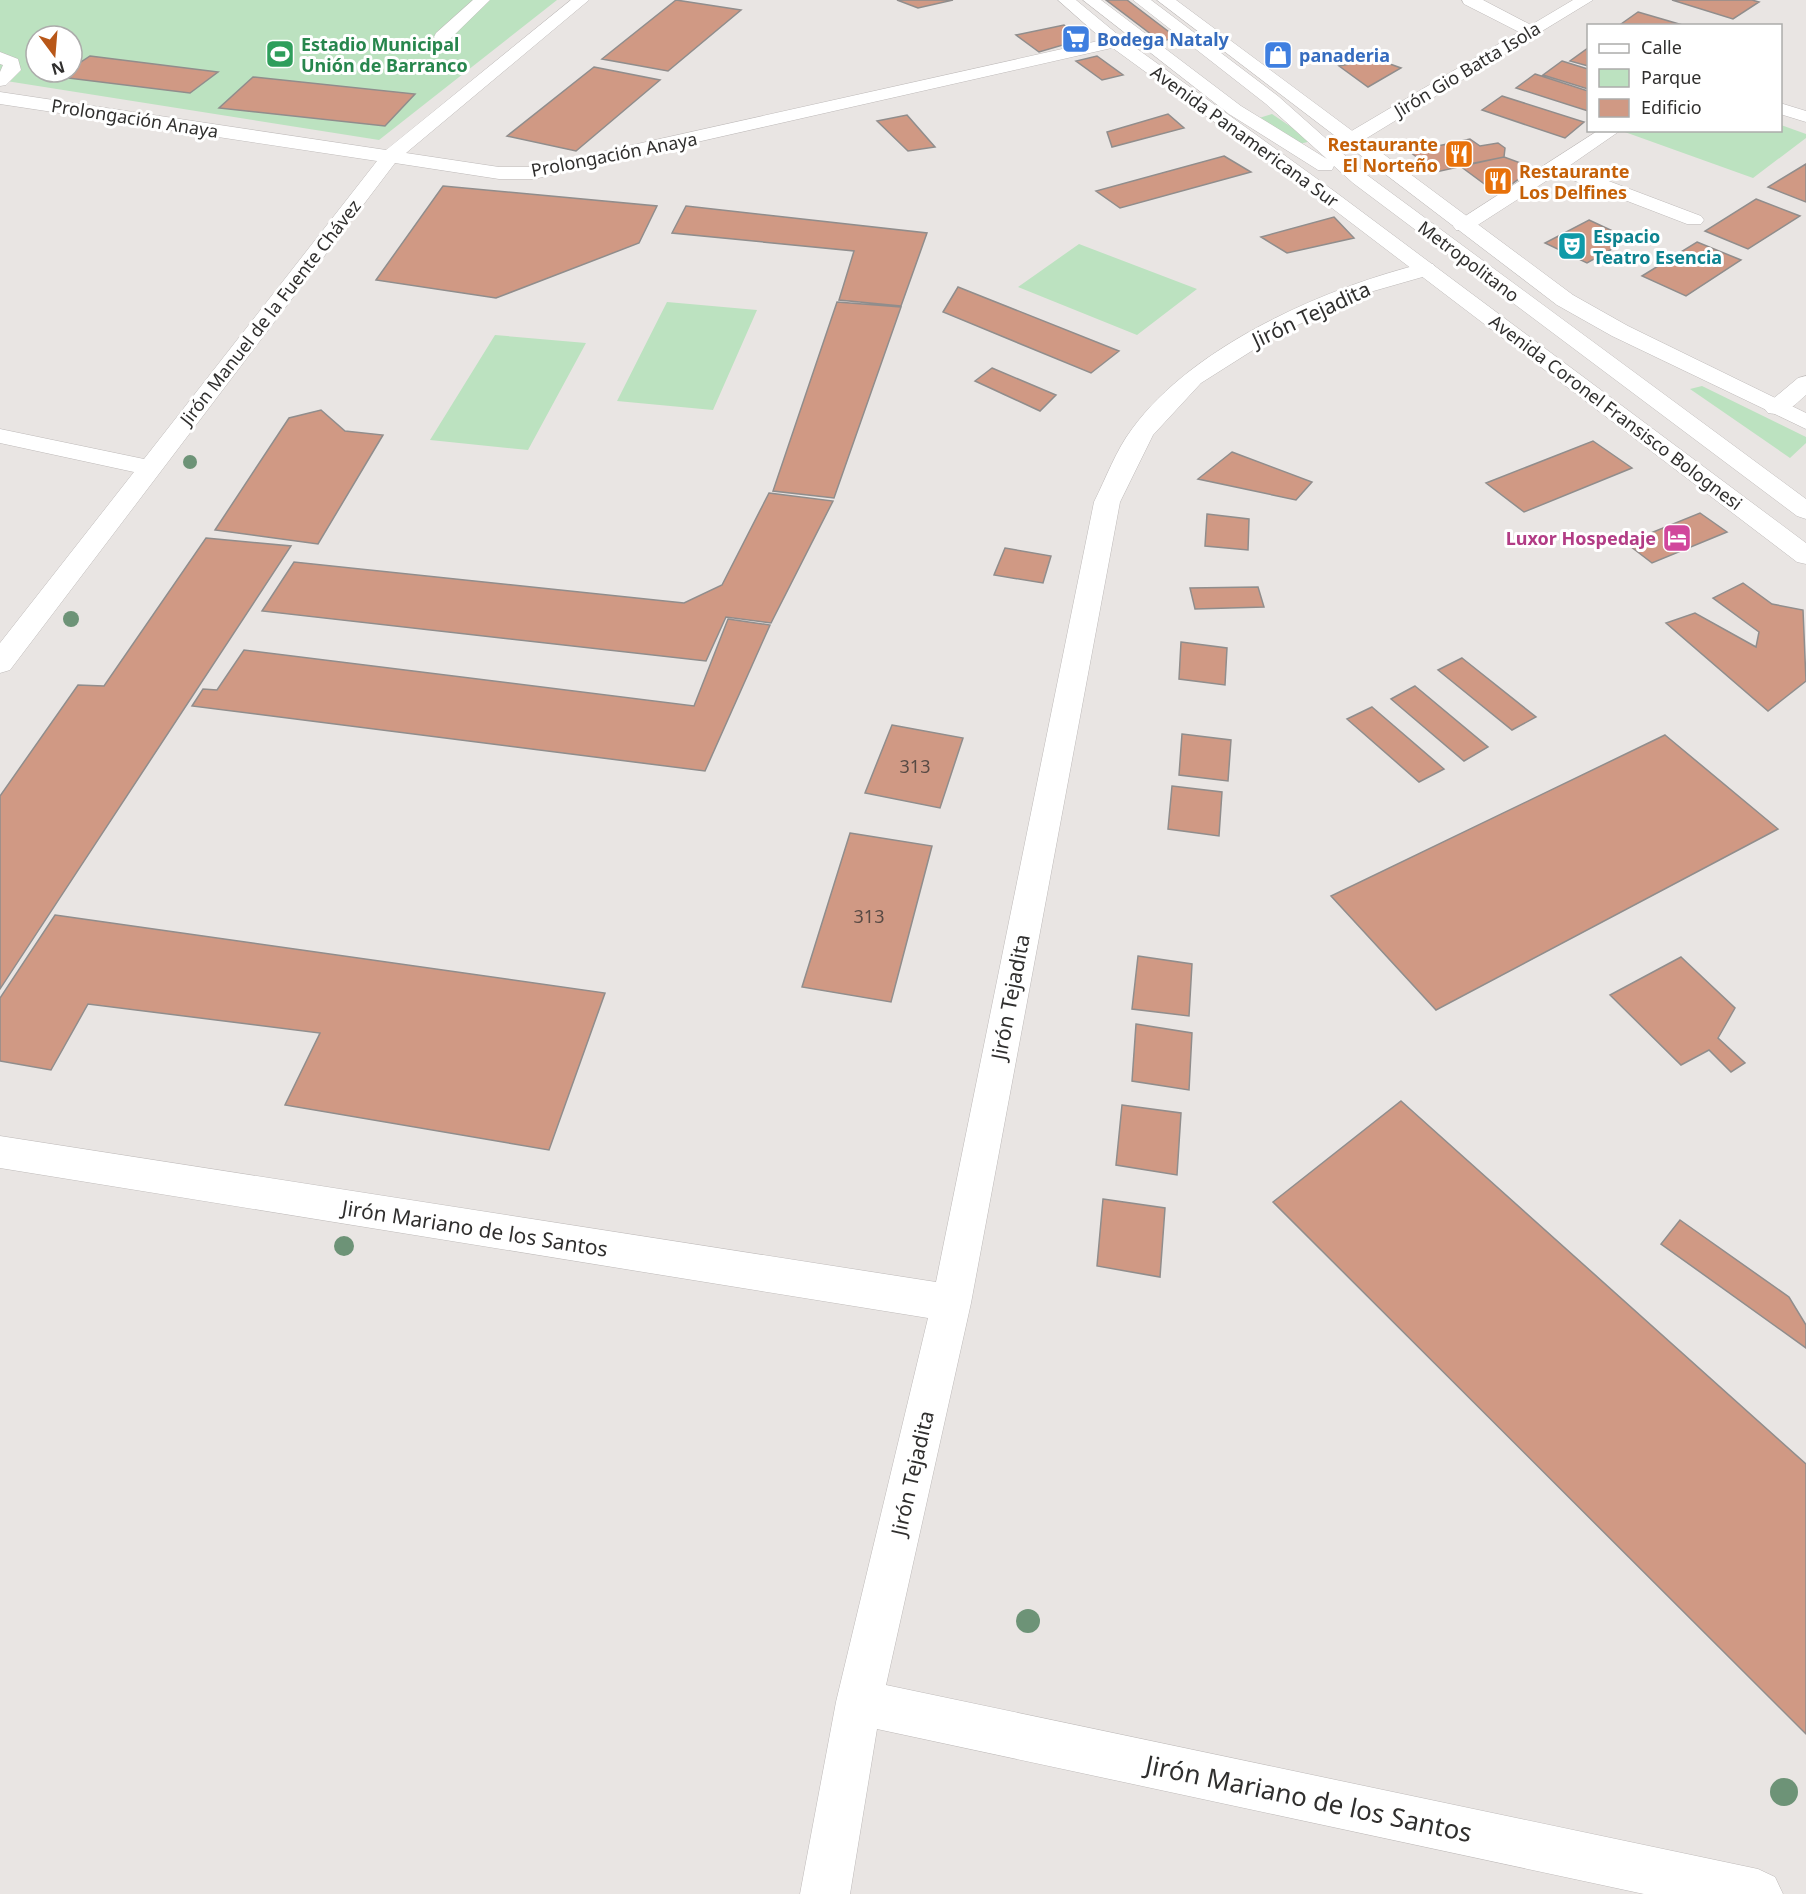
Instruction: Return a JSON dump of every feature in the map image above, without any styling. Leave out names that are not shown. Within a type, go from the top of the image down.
[{"type":"street","name":"Jirón Manuel de la Fuente Chávez","points":[[0,663],[390,156],[581,0]]},
{"type":"street","name":"Avenida Panamericana Sur","points":[[1066,0],[1116,42],[1425,269]]},
{"type":"street","points":[[1164,0],[1463,226],[1565,300],[1620,331],[1806,422]]},
{"type":"street","points":[[1470,0],[1530,32]]},
{"type":"street","name":"Jirón Gio Batta Isola","points":[[1350,140],[1585,0]]},
{"type":"street","name":"Prolongación Anaya","points":[[0,98],[499,173],[534,173],[579,165],[1116,42]]},
{"type":"street","name":"Avenida Coronel Fransisco Bolognesi","points":[[1425,269],[1806,556]]},
{"type":"street","name":"Jirón Tejadita","points":[[825,1894],[859,1701],[951,1303],[1107,502],[1142,432],[1193,378],[1272,328],[1362,287],[1425,269]]},
{"type":"street","points":[[1776,408],[1806,383]]},
{"type":"street","points":[[0,436],[151,468]]},
{"type":"street","name":"Jirón Mariano de los Santos","points":[[0,1152],[951,1303]]},
{"type":"street","name":"Jirón Mariano de los Santos","points":[[859,1701],[1758,1894]]},
{"type":"lane","points":[[442,38],[482,0]]},
{"type":"lane","points":[[1091,0],[1235,110],[1321,165],[1360,179]]},
{"type":"lane","name":"Metropolitano","points":[[1140,0],[1272,100],[1360,179],[1806,511]]},
{"type":"lane","points":[[0,57],[12,63],[12,70],[0,81]]},
{"type":"lane","points":[[1782,109],[1806,117]]},
{"type":"lane","points":[[1463,226],[1609,132]]},
{"type":"lane","points":[[1556,167],[1694,220]]},
{"type":"green space","name":"Estadio Municipal Unión de Barranco","points":[[0,0],[557,0],[379,140],[25,84],[84,84],[84,24],[24,24],[24,84],[0,80]]},
{"type":"green space","points":[[1272,114],[1312,141],[1299,144],[1259,118]]},
{"type":"green space","points":[[1782,125],[1806,134],[1806,138],[1753,178],[1625,132],[1782,132]]},
{"type":"green space","points":[[1079,244],[1197,289],[1137,335],[1018,287]]},
{"type":"green space","points":[[667,302],[757,310],[713,410],[617,401]]},
{"type":"green space","points":[[495,335],[586,343],[528,450],[430,440]]},
{"type":"green space","points":[[1702,386],[1806,437],[1806,443],[1790,458],[1690,389]]},
{"type":"building","points":[[676,0],[741,10],[668,71],[602,59]]},
{"type":"building","points":[[897,0],[953,0],[918,8]]},
{"type":"building","points":[[1106,0],[1127,0],[1177,38],[1160,41]]},
{"type":"building","points":[[1672,0],[1752,0],[1759,2],[1733,19]]},
{"type":"building","points":[[1638,12],[1679,24],[1621,24]]},
{"type":"building","points":[[1064,25],[1080,36],[1080,40],[1039,52],[1016,35]]},
{"type":"building","points":[[1587,49],[1587,66],[1570,61]]},
{"type":"building","points":[[90,56],[218,72],[190,93],[84,80],[84,60]]},
{"type":"building","points":[[1097,56],[1123,75],[1102,80],[1076,61]]},
{"type":"building","points":[[1376,59],[1401,68],[1368,87],[1339,66]]},
{"type":"building","points":[[1562,61],[1587,69],[1587,89],[1543,75]]},
{"type":"building","points":[[594,67],[660,80],[576,151],[507,136]]},
{"type":"building","points":[[1535,74],[1587,91],[1587,111],[1516,88]]},
{"type":"building","points":[[253,77],[415,94],[385,126],[219,108]]},
{"type":"building","points":[[1502,96],[1584,122],[1565,138],[1482,110]]},
{"type":"building","points":[[1168,114],[1184,128],[1112,147],[1107,132]]},
{"type":"building","points":[[907,115],[935,147],[908,151],[877,121]]},
{"type":"building","name":"Restaurante El Norteño","points":[[1470,139],[1480,146],[1498,143],[1505,148],[1504,157],[1436,172],[1410,152]]},
{"type":"building","points":[[1224,156],[1251,172],[1120,208],[1096,191]]},
{"type":"building","name":"Restaurante Los Delfines","points":[[1504,157],[1534,168],[1498,194],[1460,166]]},
{"type":"building","points":[[1806,164],[1806,202],[1768,187]]},
{"type":"building","points":[[443,186],[657,206],[639,243],[496,298],[376,280]]},
{"type":"building","points":[[1756,199],[1800,216],[1748,249],[1705,231]]},
{"type":"building","points":[[686,206],[927,233],[901,306],[839,300],[854,251],[672,233]]},
{"type":"building","points":[[1334,217],[1354,238],[1287,253],[1261,237]]},
{"type":"building","points":[[1589,220],[1630,239],[1587,263],[1545,243]]},
{"type":"building","points":[[1697,242],[1741,260],[1686,296],[1642,276]]},
{"type":"building","points":[[958,287],[1119,351],[1091,373],[943,312]]},
{"type":"building","points":[[837,302],[901,307],[834,498],[773,491]]},
{"type":"building","points":[[992,368],[1056,395],[1040,411],[975,381]]},
{"type":"building","points":[[321,410],[345,431],[383,435],[318,544],[215,530],[289,418]]},
{"type":"building","points":[[1593,441],[1632,468],[1524,512],[1486,483]]},
{"type":"building","points":[[1232,452],[1312,482],[1296,500],[1198,479]]},
{"type":"building","points":[[769,493],[833,501],[771,623],[726,617],[706,661],[262,611],[294,562],[684,603],[722,585]]},
{"type":"building","name":"Luxor Hospedaje","points":[[1700,513],[1727,532],[1652,563],[1626,543]]},
{"type":"building","points":[[1207,514],[1249,519],[1248,550],[1205,546]]},
{"type":"building","points":[[206,538],[291,546],[0,989],[0,796],[78,685],[104,686]]},
{"type":"building","points":[[1005,548],[1051,556],[1043,583],[994,575]]},
{"type":"building","points":[[1743,583],[1772,604],[1803,610],[1806,681],[1768,711],[1666,623],[1695,613],[1756,647],[1759,632],[1713,598]]},
{"type":"building","points":[[1258,587],[1264,607],[1195,609],[1190,588]]},
{"type":"building","points":[[728,619],[770,625],[705,771],[192,706],[203,689],[217,690],[244,650],[694,706]]},
{"type":"building","points":[[1181,642],[1227,648],[1225,685],[1179,679]]},
{"type":"building","points":[[1462,658],[1536,717],[1512,730],[1438,670]]},
{"type":"building","points":[[1415,686],[1488,747],[1464,761],[1391,699]]},
{"type":"building","points":[[1372,707],[1444,769],[1419,782],[1347,719]]},
{"type":"building","points":[[892,725],[963,738],[940,808],[865,793]]},
{"type":"building","points":[[1182,734],[1231,740],[1228,781],[1179,775]]},
{"type":"building","points":[[1665,735],[1778,829],[1436,1010],[1331,896]]},
{"type":"building","points":[[1172,786],[1222,792],[1219,836],[1168,829]]},
{"type":"building","points":[[850,833],[932,846],[891,1002],[802,987]]},
{"type":"building","points":[[55,915],[605,993],[549,1150],[285,1105],[320,1033],[88,1004],[51,1070],[0,1061],[0,998]]},
{"type":"building","points":[[1138,956],[1192,964],[1189,1016],[1132,1009]]},
{"type":"building","points":[[1681,957],[1735,1008],[1718,1038],[1745,1063],[1731,1072],[1709,1050],[1681,1065],[1610,995]]},
{"type":"building","points":[[1136,1024],[1192,1033],[1189,1090],[1132,1081]]},
{"type":"building","points":[[1401,1101],[1806,1464],[1806,1734],[1273,1202]]},
{"type":"building","points":[[1122,1105],[1181,1113],[1177,1175],[1116,1165]]},
{"type":"building","points":[[1103,1199],[1165,1208],[1160,1277],[1097,1266]]},
{"type":"building","points":[[1680,1220],[1789,1297],[1806,1325],[1806,1348],[1661,1244]]},
{"type":"place","name":"Bodega Nataly","points":[[1076,39]]},
{"type":"place","name":"Estadio Municipal Unión de Barranco","points":[[280,54]]},
{"type":"place","name":"panaderia","points":[[1278,55]]},
{"type":"place","name":"Restaurante El Norteño","points":[[1459,154]]},
{"type":"place","name":"Restaurante Los Delfines","points":[[1498,181]]},
{"type":"place","name":"Espacio Teatro Esencia","points":[[1572,246]]},
{"type":"place","name":"Luxor Hospedaje","points":[[1677,538]]}]
